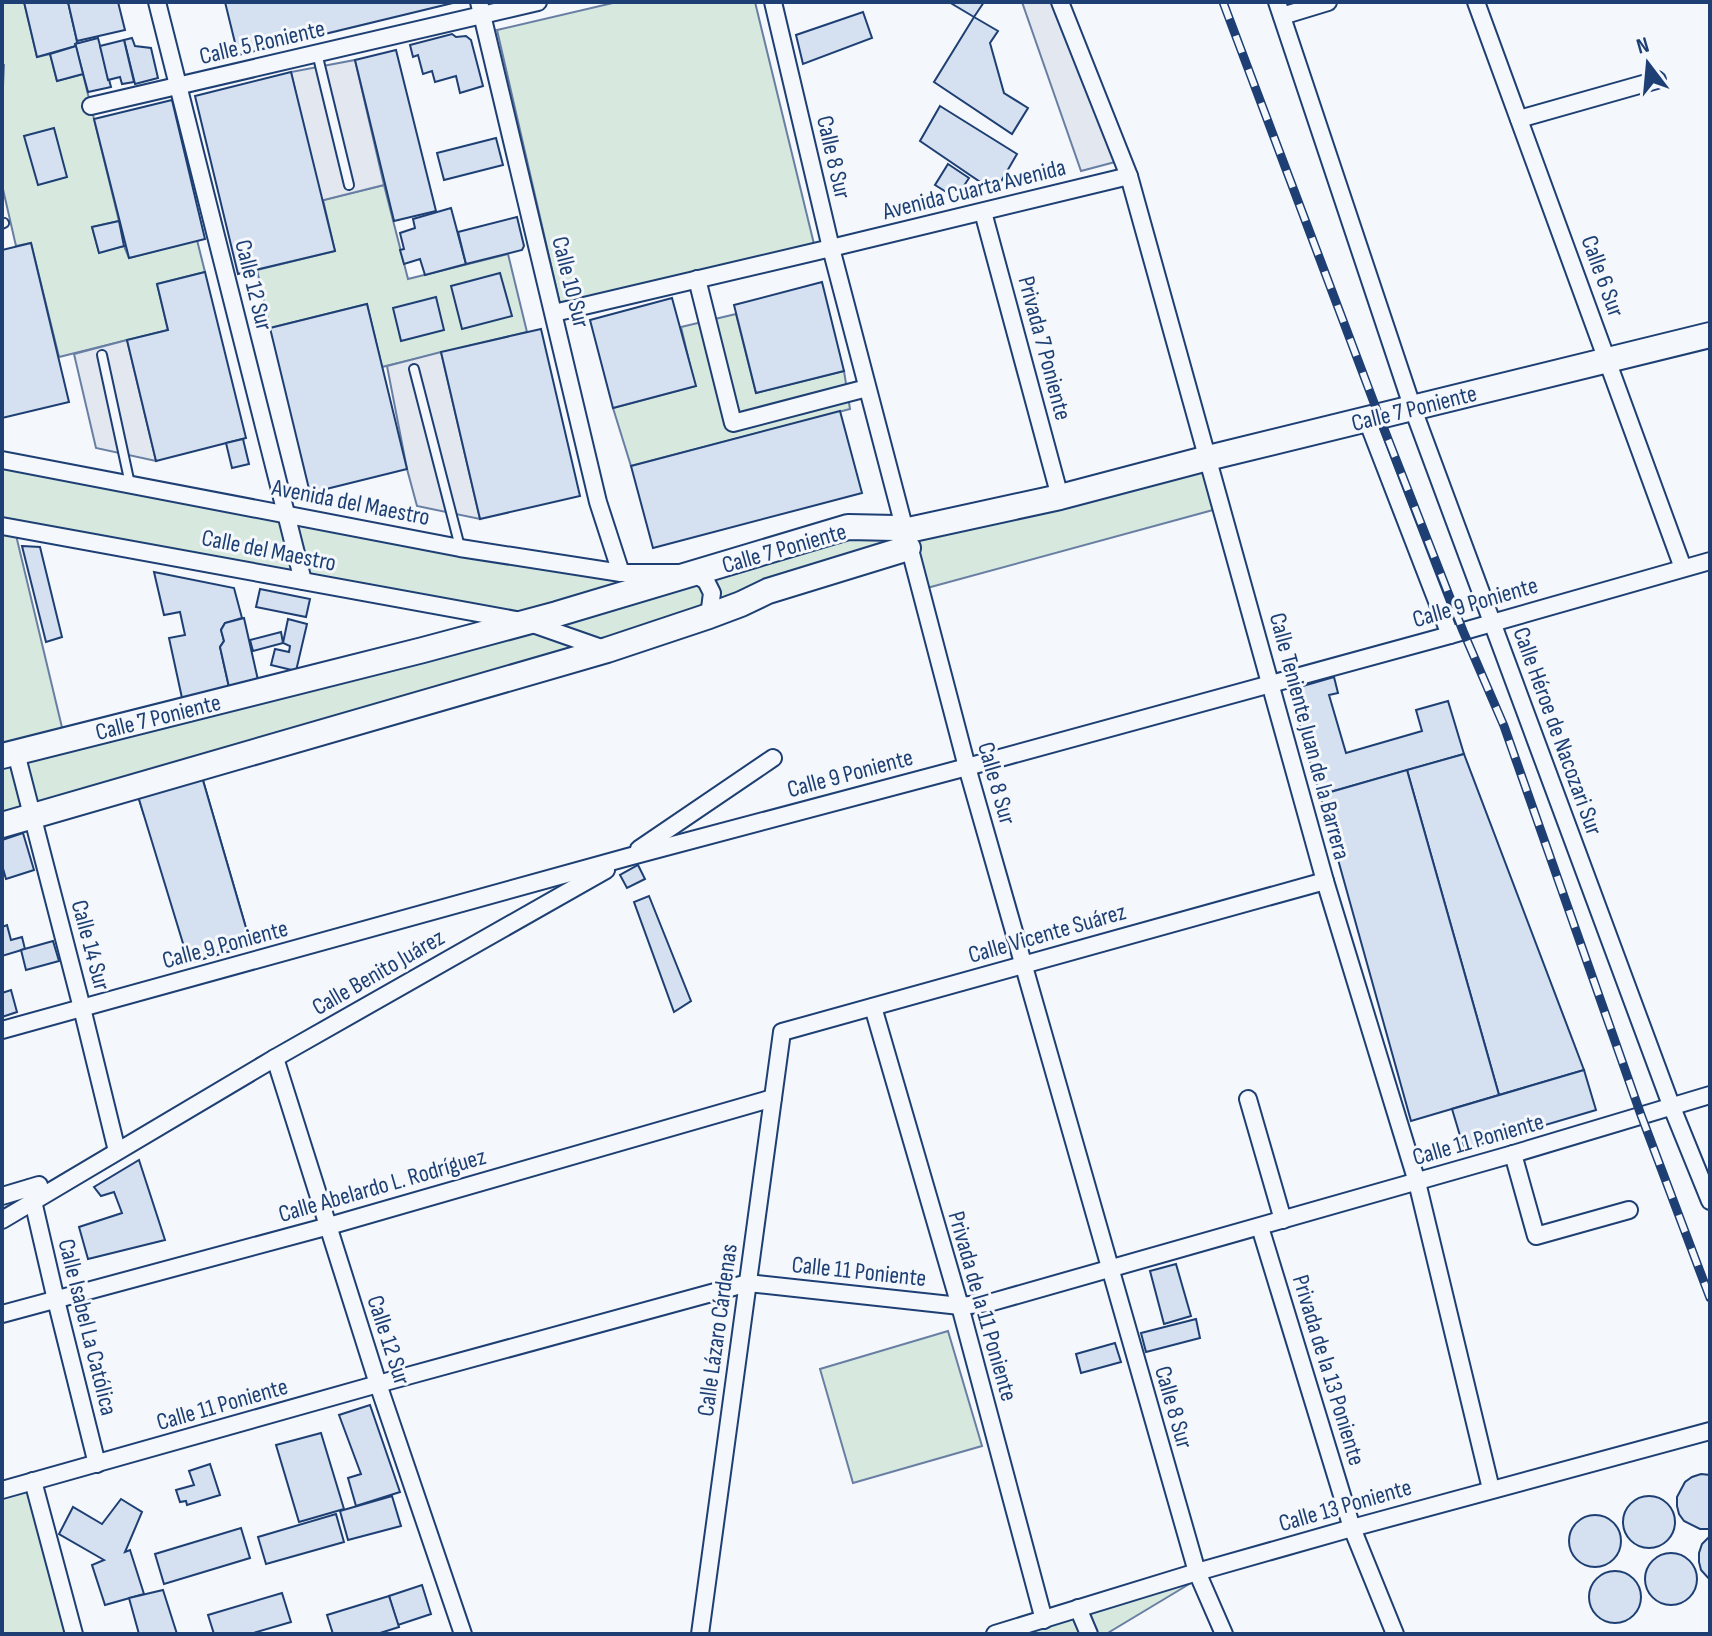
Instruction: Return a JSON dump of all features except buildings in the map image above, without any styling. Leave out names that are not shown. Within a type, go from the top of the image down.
[{"type":"main road","name":"Calle 7 Poniente","points":[[2,825],[607,650],[709,616],[906,539],[1208,458],[1710,335]]},
{"type":"main road","name":"Calle 7 Poniente","points":[[9,754],[527,622],[848,527],[896,528],[906,539]]},
{"type":"street","name":"Calle 12 Sur","points":[[157,2],[303,581]]},
{"type":"street","name":"Calle 5 Poniente","points":[[91,106],[317,53],[481,8],[538,2]]},
{"type":"street","name":"Calle 8 Sur","points":[[773,2],[831,248],[967,767],[1197,1572],[1224,1634]]},
{"type":"street","name":"Calle Teniente Juan de la Barrera","points":[[1060,2],[1129,176],[1325,881],[1417,1182],[1491,1489]]},
{"type":"street","points":[[1280,9],[1328,2]]},
{"type":"street","name":"Calle 6 Sur","points":[[1476,2],[1683,568]]},
{"type":"street","name":"Calle 10 Sur","points":[[481,8],[598,502],[621,573]]},
{"type":"street","name":"Calle Héroe de Nacozari Sur","points":[[1280,9],[1413,409],[1671,1105],[1710,1201]]},
{"type":"street","points":[[1519,119],[1657,80]]},
{"type":"street","name":"Avenida Cuarta Avenida","points":[[554,313],[1129,176]]},
{"type":"street","name":"Privada 7 Poniente","points":[[983,212],[1060,497]]},
{"type":"street","points":[[697,279],[733,423],[867,388]]},
{"type":"street","points":[[1367,420],[1450,635]]},
{"type":"street","name":"Avenida del Maestro","points":[[2,460],[460,548],[621,573],[693,573]]},
{"type":"street","name":"Calle del Maestro","points":[[2,526],[527,622],[607,650]]},
{"type":"street","name":"Calle 9 Poniente","points":[[2,1030],[1450,635],[1710,561]]},
{"type":"street","points":[[693,573],[706,581],[712,593],[709,616]]},
{"type":"street","name":"Calle 14 Sur","points":[[9,754],[32,817],[117,1151]]},
{"type":"street","name":"Calle Benito Juárez","points":[[2,1220],[32,1194],[74,1176],[628,857],[773,758]]},
{"type":"street","name":"Calle Vicente Suárez","points":[[782,1032],[1325,881]]},
{"type":"street","name":"Privada de la 11 Poniente","points":[[873,1007],[960,1306],[1044,1620]]},
{"type":"street","name":"Calle Lázaro Cárdenas","points":[[700,1634],[782,1032]]},
{"type":"street","name":"Calle 12 Sur","points":[[275,1058],[378,1384],[463,1634]]},
{"type":"street","name":"Calle 11 Poniente","points":[[2,1490],[748,1283],[960,1306],[989,1303],[1710,1095]]},
{"type":"street","name":"Calle Abelardo L. Rodríguez","points":[[2,1314],[329,1226],[773,1098]]},
{"type":"street","points":[[1248,1099],[1283,1220]]},
{"type":"street","points":[[1513,1154],[1536,1236],[1629,1210]]},
{"type":"street","points":[[2,1196],[32,1194]]},
{"type":"street","name":"Calle Isabel La Católica","points":[[32,1194],[97,1464]]},
{"type":"street","name":"Privada de la 13 Poniente","points":[[1260,1227],[1352,1528],[1395,1634]]},
{"type":"street","name":"Calle 13 Poniente","points":[[995,1634],[1197,1572],[1710,1431]]},
{"type":"street","points":[[33,1481],[74,1634]]},
{"type":"street","points":[[1078,1608],[1089,1634]]},
{"type":"lane","points":[[317,53],[349,185]]},
{"type":"lane","points":[[102,355],[130,485]]},
{"type":"lane","points":[[414,369],[460,548]]},
{"type":"shaded area","points":[[2,2],[24,2],[37,57],[50,54],[57,81],[83,74],[119,221],[92,227],[99,252],[124,246],[129,258],[197,240],[205,272],[157,284],[168,330],[59,357],[31,243],[16,246],[2,185]]},
{"type":"shaded area","points":[[617,2],[755,2],[814,244],[560,304],[497,30]]},
{"type":"shaded area","points":[[1022,2],[1052,2],[1115,162],[1081,171]]},
{"type":"shaded area","points":[[355,60],[384,185],[320,201],[291,72]]},
{"type":"shaded area","points":[[384,185],[408,279],[508,254],[527,332],[382,367],[367,304],[270,328],[257,270],[335,251],[323,200]]},
{"type":"shaded area","points":[[736,314],[756,393],[844,371],[850,409],[631,466],[613,408],[695,386],[681,327]]},
{"type":"shaded area","points":[[127,340],[156,461],[96,448],[74,354]]},
{"type":"shaded area","points":[[441,352],[480,519],[417,506],[407,469],[387,366]]},
{"type":"shaded area","points":[[2,462],[616,579],[617,594],[558,612],[516,612],[2,524]]},
{"type":"shaded area","points":[[1201,464],[1213,510],[927,588],[909,536]]},
{"type":"shaded area","points":[[2,528],[15,531],[65,740],[848,529],[889,530],[903,547],[2,824]]},
{"type":"shaded area","points":[[948,1331],[982,1446],[853,1483],[820,1369]]},
{"type":"shaded area","points":[[32,1483],[74,1634],[2,1634],[2,1491]]},
{"type":"shaded area","points":[[1196,1580],[1106,1634],[1013,1634]]},
{"type":"railway","points":[[1223,2],[1379,416],[1463,631],[1504,726],[1641,1115],[1710,1298]]}]
